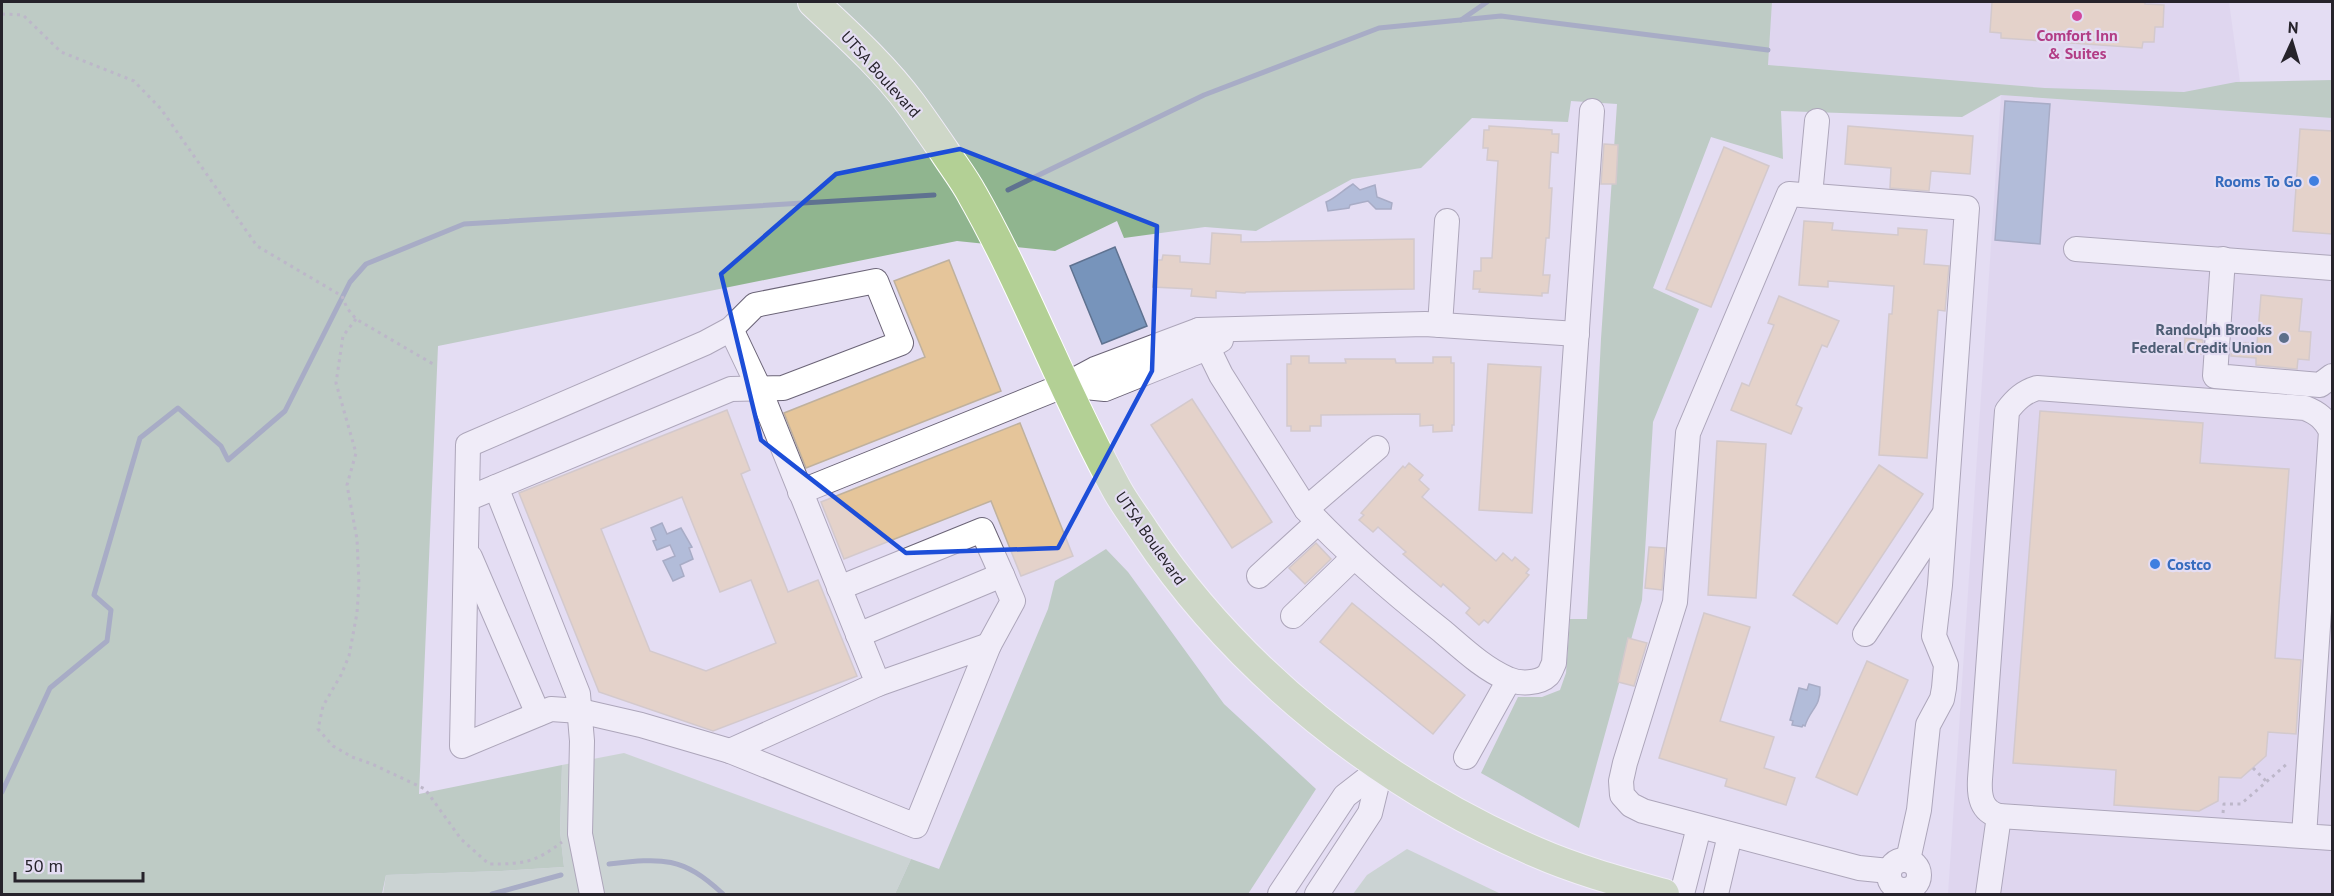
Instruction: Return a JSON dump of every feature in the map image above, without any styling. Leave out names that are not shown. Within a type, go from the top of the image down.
[{"type":"main road","name":"UTSA Boulevard","points":[[813,2],[865,51],[909,102],[971,190],[1117,489],[1163,560],[1202,609],[1297,704],[1381,768],[1455,811],[1536,852],[1612,879],[1664,894]]},
{"type":"street","points":[[1203,339],[1221,375],[1312,515],[1378,580],[1471,655],[1509,680],[1524,683],[1538,681],[1548,675],[1554,663],[1592,111]]},
{"type":"street","points":[[1810,195],[1817,121]]},
{"type":"street","points":[[1789,194],[1967,208],[1945,513],[1934,636],[1946,665],[1944,688],[1942,699],[1928,725],[1919,810],[1899,879],[1699,827],[1643,811],[1631,805],[1622,795],[1621,781],[1675,602],[1688,433],[1789,194]]},
{"type":"street","points":[[1440,325],[1447,220]]},
{"type":"street","points":[[2076,249],[2332,268]]},
{"type":"street","points":[[2223,260],[2215,376],[2320,385],[2332,376]]},
{"type":"street","points":[[467,499],[731,389],[783,388],[902,343],[876,281],[754,305],[732,329],[705,343],[468,445],[462,746],[551,709],[580,711],[641,724],[730,751],[916,826],[989,645],[1013,601],[982,530],[839,588]]},
{"type":"street","points":[[800,492],[1065,385],[1095,369],[1240,327],[1440,325],[1577,334]]},
{"type":"street","points":[[732,329],[759,388],[878,684]]},
{"type":"street","points":[[2304,836],[2325,627],[2331,431],[2326,421],[2316,412],[2305,408],[2037,388],[2026,392],[2014,401],[2007,411],[1979,795],[1984,805],[1990,813],[1999,816],[2332,838]]},
{"type":"street","points":[[1259,576],[1312,515],[1377,448]]},
{"type":"street","points":[[496,487],[578,694],[582,741],[580,834],[592,894]]},
{"type":"street","points":[[1865,634],[1945,513]]},
{"type":"street","points":[[466,549],[538,714]]},
{"type":"street","points":[[1293,616],[1354,557]]},
{"type":"street","points":[[858,635],[1002,575]]},
{"type":"street","points":[[730,751],[878,684],[989,645]]},
{"type":"street","points":[[1466,757],[1509,680]]},
{"type":"street","points":[[1280,894],[1345,796],[1381,768]]},
{"type":"street","points":[[1317,894],[1370,813],[1381,768]]},
{"type":"street","points":[[1988,894],[1999,816]]},
{"type":"street","points":[[1682,894],[1699,827]]},
{"type":"street","points":[[1716,894],[1730,835]]},
{"type":"path","points":[[2,14],[23,15],[61,52],[134,81],[161,108],[257,246],[342,296],[347,308],[356,319],[433,364]]},
{"type":"path","points":[[356,319],[343,336],[336,383],[356,453],[347,485],[357,538],[359,584],[357,614],[349,656],[323,706],[318,729],[333,746],[352,757],[425,789],[461,839],[489,864],[519,864],[543,856],[569,837],[580,834]]},
{"type":"path","points":[[2224,804],[2245,802],[2288,764],[2289,754]]},
{"type":"path","points":[[2253,768],[2267,782]]},
{"type":"path","points":[[2278,773],[2283,777]]},
{"type":"path","points":[[2245,802],[2248,806]]},
{"type":"highlighted area","points":[[960,149],[1157,226],[1152,371],[1058,548],[906,553],[761,440],[721,274],[836,174]]},
{"type":"shaded area","points":[[1772,2],[2229,2],[2244,111],[2332,118],[2332,894],[1948,894],[2001,95],[1766,80]]},
{"type":"green space","points":[[2,2],[1772,2],[1768,65],[2045,88],[2184,92],[2236,82],[2332,80],[2332,118],[2001,95],[1962,117],[1781,111],[1783,159],[1711,137],[1653,288],[1699,309],[1653,422],[1642,600],[1579,828],[1481,773],[1518,697],[1542,697],[1560,690],[1566,673],[1570,619],[1587,619],[1601,339],[1617,104],[1571,101],[1568,122],[1472,118],[1421,168],[1352,179],[1256,231],[1205,227],[1124,238],[1117,221],[1055,251],[957,241],[438,346],[419,794],[562,765],[560,831],[564,867],[386,875],[382,894],[2,894]]},
{"type":"green space","points":[[1106,549],[1128,572],[1224,704],[1316,789],[1248,894],[895,894],[911,859],[939,869],[1048,609],[1055,581]]},
{"type":"green space","points":[[624,753],[911,859],[895,894],[383,894],[386,875],[564,867],[560,831],[562,765]]},
{"type":"green space","points":[[1407,849],[1501,894],[1353,894],[1367,875]]},
{"type":"water","points":[[2005,101],[2050,104],[2040,244],[1995,240]]},
{"type":"water","points":[[1353,184],[1360,190],[1375,185],[1377,197],[1392,203],[1391,209],[1376,209],[1368,201],[1350,205],[1349,208],[1328,211],[1326,202]]},
{"type":"water","points":[[1115,247],[1147,326],[1102,344],[1070,266]]},
{"type":"water","points":[[662,523],[667,534],[681,528],[692,547],[689,548],[693,559],[680,565],[684,576],[673,581],[663,561],[675,556],[670,545],[657,550],[653,541],[656,540],[651,528]]},
{"type":"water","points":[[1809,684],[1820,687],[1817,704],[1805,726],[1792,725],[1793,721],[1790,720],[1799,688],[1807,690]]},
{"type":"building","name":"Comfort Inn & Suites","points":[[1992,2],[2145,2],[2145,4],[2164,5],[2163,27],[2155,27],[2154,42],[2143,42],[2142,48],[2001,38],[2001,33],[1990,32]]},
{"type":"building","points":[[1489,126],[1552,130],[1552,134],[1559,134],[1558,153],[1551,152],[1549,188],[1552,188],[1549,238],[1546,238],[1543,275],[1550,275],[1548,293],[1542,293],[1542,296],[1479,292],[1480,289],[1473,289],[1474,271],[1481,271],[1481,258],[1492,258],[1498,161],[1487,160],[1488,148],[1483,148],[1484,130],[1489,130]]},
{"type":"building","points":[[1848,126],[1973,136],[1970,174],[1931,171],[1929,191],[1890,188],[1891,168],[1845,164]]},
{"type":"building","name":"Rooms To Go","points":[[2300,129],[2332,131],[2332,234],[2293,231]]},
{"type":"building","points":[[1604,144],[1618,145],[1616,184],[1601,184]]},
{"type":"building","points":[[1724,147],[1769,166],[1711,307],[1666,289]]},
{"type":"building","points":[[1804,221],[1833,223],[1832,230],[1898,235],[1898,228],[1927,230],[1924,264],[1949,266],[1945,311],[1938,310],[1927,458],[1879,455],[1889,314],[1892,314],[1894,286],[1828,281],[1828,287],[1799,285]]},
{"type":"building","points":[[1212,233],[1241,235],[1241,242],[1414,239],[1414,289],[1245,293],[1216,291],[1216,298],[1191,296],[1192,289],[1153,287],[1155,260],[1162,260],[1163,255],[1180,256],[1180,262],[1210,264]]},
{"type":"building","points":[[949,260],[1001,391],[806,468],[784,413],[925,357],[894,281]]},
{"type":"building","name":"Randolph Brooks Federal Credit Union","points":[[2261,295],[2302,299],[2299,331],[2311,332],[2309,360],[2298,359],[2297,369],[2256,365],[2256,358],[2231,356],[2232,342],[2257,344]]},
{"type":"building","points":[[1779,296],[1839,321],[1827,347],[1822,345],[1796,405],[1802,408],[1791,434],[1731,410],[1742,383],[1749,386],[1774,325],[1768,323]]},
{"type":"building","points":[[2185,338],[2203,340],[2202,354],[2184,352]]},
{"type":"building","points":[[1291,356],[1309,356],[1309,363],[1346,363],[1345,359],[1395,359],[1396,363],[1433,363],[1433,357],[1451,357],[1451,363],[1454,363],[1454,425],[1452,425],[1452,431],[1433,432],[1433,425],[1420,426],[1420,414],[1321,415],[1321,426],[1310,426],[1310,431],[1291,431],[1291,426],[1287,426],[1287,364],[1291,364]]},
{"type":"building","points":[[1488,364],[1541,367],[1532,513],[1479,510]]},
{"type":"building","points":[[1192,399],[1272,522],[1232,548],[1151,425]]},
{"type":"building","points":[[727,410],[750,470],[741,474],[788,592],[818,580],[857,676],[713,731],[599,692],[519,493]],"holes":[[[682,497],[720,592],[751,580],[776,643],[706,671],[650,651],[601,529]]]},
{"type":"building","name":"Costco","points":[[2040,411],[2203,423],[2200,463],[2289,469],[2275,658],[2301,660],[2296,734],[2268,732],[2266,756],[2241,778],[2219,777],[2218,801],[2199,811],[2114,805],[2116,770],[2013,763]]},
{"type":"building","points":[[1020,423],[1073,556],[1021,576],[991,501],[844,559],[821,502]]},
{"type":"building","points":[[1717,441],[1766,444],[1756,598],[1708,595]]},
{"type":"building","points":[[1409,463],[1423,475],[1419,480],[1429,489],[1422,497],[1496,561],[1503,553],[1512,561],[1515,557],[1529,569],[1526,573],[1529,575],[1488,623],[1484,620],[1479,625],[1466,613],[1470,608],[1443,584],[1441,587],[1403,554],[1406,552],[1378,527],[1373,532],[1359,520],[1364,515],[1361,513],[1403,466],[1405,468]]},
{"type":"building","points":[[1879,465],[1923,494],[1837,624],[1793,595]]},
{"type":"building","points":[[1316,543],[1331,559],[1305,584],[1289,568]]},
{"type":"building","points":[[1649,547],[1665,548],[1662,590],[1645,588]]},
{"type":"building","points":[[1352,603],[1465,695],[1433,734],[1320,642]]},
{"type":"building","points":[[1704,613],[1750,627],[1720,721],[1774,737],[1764,768],[1795,778],[1786,805],[1725,786],[1727,779],[1659,758]]},
{"type":"building","points":[[1628,638],[1647,643],[1634,686],[1618,682]]},
{"type":"building","points":[[1867,661],[1908,680],[1857,795],[1816,777]]},
{"type":"waterway","points":[[1461,20],[1487,2]]},
{"type":"waterway","points":[[1008,190],[1204,95],[1379,28],[1501,16],[1768,50]]},
{"type":"waterway","points":[[2,792],[50,688],[107,641],[111,610],[94,595],[140,438],[178,408],[221,446],[228,460],[285,411],[350,282],[366,264],[464,224],[934,195]]},
{"type":"waterway","points":[[609,864],[644,861],[671,862],[695,872],[723,894]]},
{"type":"waterway","points":[[492,894],[561,875]]},
{"type":"place","name":"Comfort Inn & Suites","points":[[2077,16]]},
{"type":"place","name":"Rooms To Go","points":[[2314,181]]},
{"type":"place","name":"Randolph Brooks Federal Credit Union","points":[[2284,338]]},
{"type":"place","name":"Costco","points":[[2155,564]]}]
